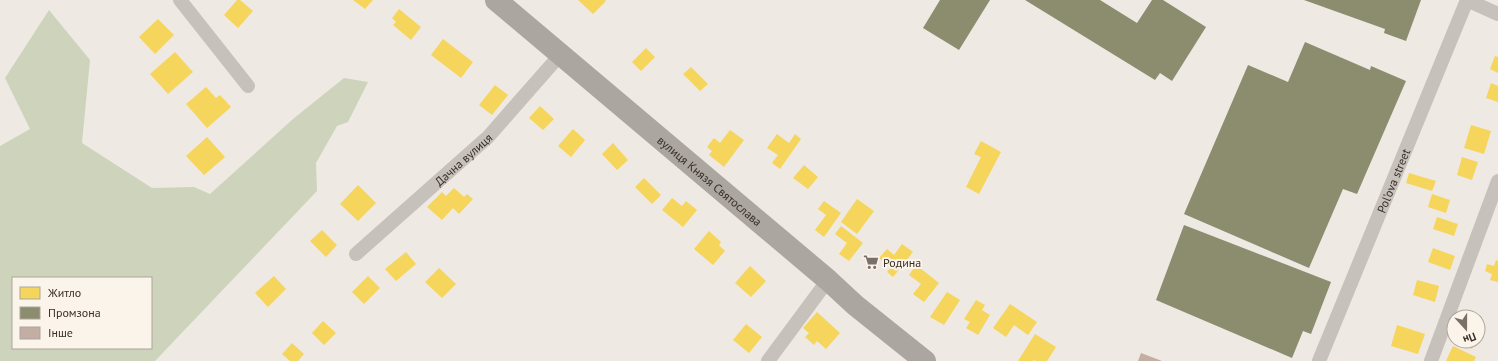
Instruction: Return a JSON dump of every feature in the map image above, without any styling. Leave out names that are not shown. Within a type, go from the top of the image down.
[{"type":"main road","name":"вулиця Князя Святослава","points":[[496,0],[855,304],[925,361]]},
{"type":"street","points":[[180,0],[248,86]]},
{"type":"street","points":[[1467,0],[1498,14]]},
{"type":"street","name":"Pol’ova street","points":[[1319,361],[1467,0]]},
{"type":"street","name":"Дачна вулиця","points":[[356,254],[488,137],[560,55]]},
{"type":"street","points":[[1431,361],[1498,181]]},
{"type":"street","points":[[768,361],[828,280]]},
{"type":"green space","points":[[49,10],[90,60],[82,143],[152,188],[194,187],[210,194],[293,119],[344,78],[368,82],[348,122],[337,126],[316,163],[317,191],[155,361],[0,361],[0,146],[30,129],[5,78]]},
{"type":"building: Житло","points":[[237,0],[240,0],[253,11],[238,28],[224,15]]},
{"type":"building: Житло","points":[[353,0],[373,0],[365,9]]},
{"type":"building: Житло","points":[[578,0],[605,0],[606,1],[593,14]]},
{"type":"building: Житло","points":[[399,9],[421,27],[411,40],[393,25],[396,22],[392,18]]},
{"type":"building: Житло","points":[[158,19],[174,35],[155,54],[139,37]]},
{"type":"building: Житло","points":[[443,39],[473,62],[461,78],[431,55]]},
{"type":"building: Житло","points":[[646,48],[655,57],[641,71],[632,62]]},
{"type":"building: Житло","points":[[175,52],[193,72],[168,94],[150,74]]},
{"type":"building: Житло","points":[[1495,56],[1498,57],[1498,73],[1490,69]]},
{"type":"building: Житло","points":[[691,67],[708,84],[700,91],[683,74]]},
{"type":"building: Житло","points":[[1491,83],[1498,86],[1498,102],[1486,98]]},
{"type":"building: Житло","points":[[495,85],[508,95],[492,115],[479,105]]},
{"type":"building: Житло","points":[[206,87],[216,98],[220,95],[231,107],[207,128],[186,104]]},
{"type":"building: Житло","points":[[540,106],[554,119],[543,130],[529,118]]},
{"type":"building: Житло","points":[[1471,125],[1491,131],[1484,154],[1464,148]]},
{"type":"building: Житло","points":[[573,129],[585,140],[571,157],[558,146]]},
{"type":"building: Житло","points":[[730,130],[744,140],[724,167],[709,155],[712,151],[707,147],[714,138],[720,143]]},
{"type":"building: Житло","points":[[777,134],[789,143],[795,134],[801,139],[780,169],[772,163],[778,155],[767,148]]},
{"type":"building: Житло","points":[[207,137],[225,157],[204,175],[186,156]]},
{"type":"building: Житло","points":[[981,141],[1001,152],[979,194],[966,187],[981,157],[974,154]]},
{"type":"building: Житло","points":[[613,143],[628,160],[617,170],[602,154]]},
{"type":"building: Житло","points":[[1462,157],[1478,162],[1472,180],[1457,175]]},
{"type":"building: Житло","points":[[804,165],[818,177],[808,189],[793,178]]},
{"type":"building: Житло","points":[[1409,173],[1436,181],[1432,191],[1406,183]]},
{"type":"building: Житло","points":[[644,178],[661,195],[652,204],[635,187]]},
{"type":"building: Житло","points":[[358,185],[376,203],[358,221],[340,204]]},
{"type":"building: Житло","points":[[454,188],[464,197],[467,194],[473,199],[459,214],[453,208],[442,220],[427,207],[442,192],[446,196]]},
{"type":"building: Житло","points":[[1432,194],[1450,200],[1446,213],[1428,207]]},
{"type":"building: Житло","points":[[672,198],[682,206],[686,201],[697,210],[683,227],[662,210]]},
{"type":"building: Житло","points":[[857,199],[874,211],[857,234],[841,222]]},
{"type":"building: Житло","points":[[824,201],[841,213],[824,237],[815,230],[826,215],[818,209]]},
{"type":"building: Житло","points":[[1437,217],[1458,224],[1454,236],[1433,229]]},
{"type":"building: Житло","points":[[841,226],[863,243],[849,261],[839,254],[847,243],[835,234]]},
{"type":"building: Житло","points":[[322,230],[337,245],[326,257],[310,241]]},
{"type":"building: Житло","points":[[709,231],[721,242],[719,245],[725,251],[713,265],[694,249]]},
{"type":"building: Житло","points":[[902,244],[913,252],[893,277],[887,272],[890,268],[879,258],[887,249],[894,255]]},
{"type":"building: Житло","points":[[1433,248],[1455,256],[1450,270],[1428,262]]},
{"type":"building: Житло","points":[[406,252],[416,264],[396,281],[385,269]]},
{"type":"building: Житло","points":[[1496,260],[1498,261],[1498,282],[1490,280],[1492,274],[1485,271],[1487,264],[1494,266]]},
{"type":"building: Житло","points":[[916,265],[939,283],[924,302],[913,294],[921,284],[909,275]]},
{"type":"building: Житло","points":[[750,266],[766,281],[751,297],[735,283]]},
{"type":"building: Житло","points":[[439,268],[456,284],[442,298],[425,282]]},
{"type":"building: Житло","points":[[274,276],[286,289],[268,307],[255,293]]},
{"type":"building: Житло","points":[[368,276],[380,288],[364,304],[352,292]]},
{"type":"building: Житло","points":[[1417,280],[1439,286],[1435,302],[1413,295]]},
{"type":"building: Житло","points":[[947,292],[960,300],[944,325],[930,317]]},
{"type":"building: Житло","points":[[976,300],[985,305],[982,310],[990,315],[978,335],[966,328],[970,322],[964,319]]},
{"type":"building: Житло","points":[[1010,304],[1037,322],[1028,335],[1014,325],[1006,337],[993,328]]},
{"type":"building: Житло","points":[[817,312],[840,333],[826,349],[817,341],[814,345],[805,337],[809,333],[803,328]]},
{"type":"building: Житло","points":[[323,321],[336,333],[324,345],[312,333]]},
{"type":"building: Житло","points":[[746,324],[762,337],[749,353],[733,340]]},
{"type":"building: Житло","points":[[1397,325],[1425,334],[1418,354],[1391,346]]},
{"type":"building: Житло","points":[[1035,334],[1056,347],[1047,361],[1018,361]]},
{"type":"building: Житло","points":[[292,343],[304,354],[298,361],[290,361],[282,354]]},
{"type":"building: Житло","points":[[1452,349],[1459,349],[1476,357],[1474,361],[1446,361]]},
{"type":"building: Промзона","points":[[940,0],[990,0],[959,50],[923,28]]},
{"type":"building: Промзона","points":[[1025,0],[1100,0],[1137,23],[1152,0],[1163,0],[1206,27],[1172,81],[1160,73],[1155,80]]},
{"type":"building: Промзона","points":[[1304,0],[1421,0],[1406,41],[1384,33],[1385,29]]},
{"type":"building: Промзона","points":[[1305,42],[1370,70],[1371,66],[1406,81],[1357,194],[1343,189],[1309,268],[1184,214],[1248,65],[1288,82]]},
{"type":"building: Промзона","points":[[1184,225],[1331,282],[1311,334],[1303,331],[1292,358],[1156,300]]},
{"type":"building: Інше","points":[[1141,353],[1162,361],[1138,361]]},
{"type":"place","name":"Родина","points":[[871,262]]}]
